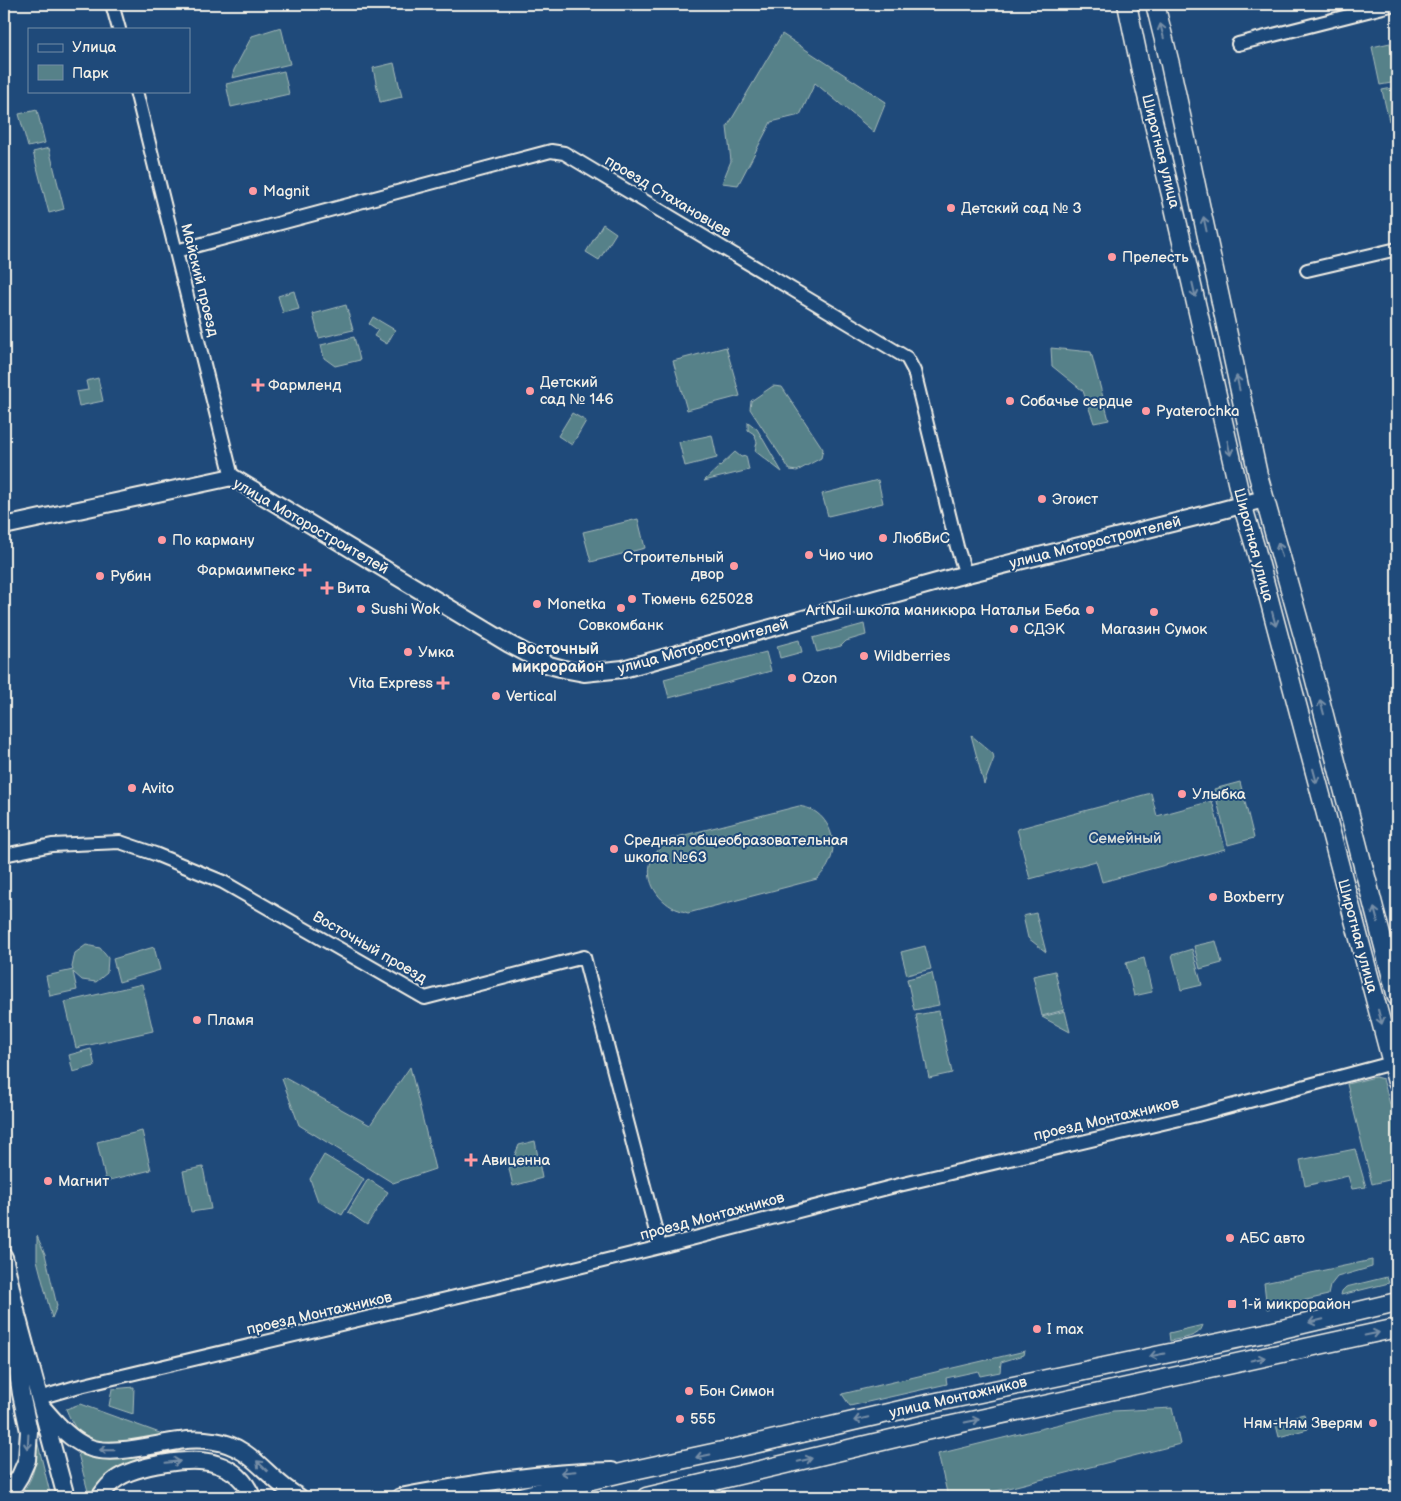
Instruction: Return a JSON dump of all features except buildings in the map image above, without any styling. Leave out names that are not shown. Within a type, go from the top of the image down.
[{"type":"main road","name":"Широтная улица","points":[[1127,4],[1242,504],[1397,1082]]},
{"type":"main road","name":"Широтная улица","points":[[1155,4],[1182,117],[1242,406],[1264,499],[1306,648],[1397,996]]},
{"type":"main road","points":[[1141,71],[1146,79],[1155,82],[1164,80],[1170,73],[1170,64]]},
{"type":"main road","points":[[1154,124],[1156,116],[1161,110],[1169,108],[1176,111],[1182,117]]},
{"type":"main road","points":[[1328,825],[1335,832],[1342,832],[1350,826],[1351,819]]},
{"type":"main road","points":[[1342,878],[1346,868],[1352,865],[1359,866],[1365,873]]},
{"type":"main road","name":"улица Монтажников","points":[[520,1497],[927,1404],[1257,1335],[1397,1302]]},
{"type":"main road","name":"улица Монтажников","points":[[646,1497],[924,1431],[1397,1328]]},
{"type":"street","points":[[112,4],[119,28]]},
{"type":"street","points":[[1238,44],[1395,4]]},
{"type":"street","name":"Майский проезд","points":[[136,92],[232,477]]},
{"type":"street","name":"проезд Стахановцев","points":[[176,251],[551,151],[564,153],[907,358],[914,371],[966,575]]},
{"type":"street","points":[[1307,270],[1397,250]]},
{"type":"street","name":"улица Моторостроителей","points":[[4,526],[232,477],[509,644],[549,665],[584,673],[623,669],[966,575],[1264,499]]},
{"type":"street","name":"Восточный проезд","points":[[4,855],[52,845],[120,842],[223,882],[425,998],[584,957],[660,1247]]},
{"type":"street","name":"проезд Монтажников","points":[[41,1403],[76,1387],[660,1247],[863,1194],[1197,1115],[1392,1063]]},
{"type":"street","points":[[4,1257],[17,1315],[66,1497]]},
{"type":"street","points":[[4,1492],[15,1484],[27,1460],[29,1431],[14,1346],[17,1315]]},
{"type":"street","points":[[41,1403],[64,1432],[89,1448],[106,1452],[182,1440],[215,1441],[237,1448],[257,1461],[280,1485],[299,1497]]},
{"type":"street","points":[[100,1497],[116,1479],[133,1471],[166,1463],[195,1460],[216,1464],[232,1471],[248,1488],[252,1497]]},
{"type":"street","points":[[400,1497],[478,1482],[571,1472],[634,1470]]},
{"type":"street","points":[[662,1497],[704,1484]]},
{"type":"green space","points":[[281,27],[290,64],[232,78],[234,70],[252,36]]},
{"type":"green space","points":[[782,34],[886,102],[874,132],[815,83],[800,115],[771,122],[738,185],[722,183],[731,161],[727,127]]},
{"type":"green space","points":[[1390,43],[1397,82],[1380,85],[1372,47]]},
{"type":"green space","points":[[394,63],[402,97],[380,102],[373,68]]},
{"type":"green space","points":[[284,71],[289,94],[231,107],[226,84]]},
{"type":"green space","points":[[1397,87],[1397,119],[1389,121],[1382,90]]},
{"type":"green space","points":[[37,110],[45,143],[28,147],[19,114]]},
{"type":"green space","points":[[49,148],[64,209],[49,213],[33,152]]},
{"type":"green space","points":[[603,224],[616,233],[599,260],[586,252]]},
{"type":"green space","points":[[294,291],[299,309],[283,313],[278,296]]},
{"type":"green space","points":[[346,305],[353,330],[319,338],[313,314]]},
{"type":"green space","points":[[373,317],[395,330],[387,344],[374,336],[378,330],[369,324]]},
{"type":"green space","points":[[354,337],[360,360],[335,366],[324,358],[321,345]]},
{"type":"green space","points":[[726,347],[740,396],[687,410],[673,361]]},
{"type":"green space","points":[[1051,348],[1091,352],[1109,420],[1094,423],[1083,391],[1052,366]]},
{"type":"green space","points":[[98,378],[103,401],[79,406],[76,392],[88,390],[86,381]]},
{"type":"green space","points":[[773,386],[782,387],[823,449],[821,458],[797,471],[790,470],[750,409],[751,401]]},
{"type":"green space","points":[[572,413],[586,421],[572,445],[558,436]]},
{"type":"green space","points":[[748,422],[757,429],[782,472],[755,451],[757,442],[754,434],[748,430]]},
{"type":"green space","points":[[712,435],[717,458],[685,466],[679,442]]},
{"type":"green space","points":[[735,452],[741,457],[746,456],[749,470],[704,481]]},
{"type":"green space","points":[[878,480],[883,503],[828,516],[822,494]]},
{"type":"green space","points":[[638,519],[645,548],[591,562],[583,532]]},
{"type":"green space","points":[[864,624],[866,635],[846,641],[841,646],[817,652],[813,638]]},
{"type":"green space","points":[[799,640],[802,652],[780,658],[777,646]]},
{"type":"green space","points":[[766,652],[771,671],[669,698],[664,679]]},
{"type":"green space","points":[[971,735],[993,754],[994,758],[984,784]]},
{"type":"green space","points":[[1240,782],[1254,838],[1228,845],[1214,789]]},
{"type":"green space","name":"Семейный","points":[[1151,793],[1157,816],[1212,801],[1225,849],[1102,882],[1096,861],[1030,879],[1017,829]]},
{"type":"green space","points":[[799,806],[811,809],[820,815],[829,827],[833,841],[832,856],[827,867],[817,879],[688,913],[672,907],[655,890],[650,876],[651,861],[655,853],[669,839]]},
{"type":"green space","points":[[1036,913],[1046,952],[1028,938],[1023,916]]},
{"type":"green space","points":[[1216,941],[1222,963],[1200,969],[1194,946]]},
{"type":"green space","points":[[86,945],[100,948],[108,958],[107,973],[96,982],[82,980],[73,972],[77,990],[50,996],[46,976],[73,970],[75,953]]},
{"type":"green space","points":[[925,946],[931,969],[907,975],[901,952]]},
{"type":"green space","points":[[154,947],[160,970],[119,982],[113,959]]},
{"type":"green space","points":[[1192,949],[1202,985],[1181,990],[1172,955]]},
{"type":"green space","points":[[1144,958],[1152,992],[1134,996],[1126,963]]},
{"type":"green space","points":[[1055,971],[1064,1010],[1042,1016],[1033,976]]},
{"type":"green space","points":[[932,973],[939,1005],[914,1010],[907,979]]},
{"type":"green space","points":[[142,984],[153,1031],[76,1048],[65,1002]]},
{"type":"green space","points":[[939,1011],[952,1073],[929,1078],[916,1015]]},
{"type":"green space","points":[[1065,1011],[1070,1032],[1042,1017]]},
{"type":"green space","points":[[91,1049],[95,1066],[73,1072],[69,1055]]},
{"type":"green space","points":[[410,1067],[435,1169],[393,1183],[299,1125],[282,1079],[285,1078],[370,1125]]},
{"type":"green space","points":[[1375,1077],[1383,1079],[1397,1129],[1397,1178],[1372,1184],[1347,1084]]},
{"type":"green space","points":[[142,1131],[151,1170],[106,1181],[97,1142]]},
{"type":"green space","points":[[535,1141],[542,1178],[513,1186],[509,1169],[519,1145]]},
{"type":"green space","points":[[1355,1149],[1366,1187],[1352,1189],[1348,1176],[1305,1186],[1300,1160]]},
{"type":"green space","points":[[324,1155],[364,1179],[342,1215],[318,1201],[310,1179]]},
{"type":"green space","points":[[203,1167],[211,1209],[191,1212],[183,1171]]},
{"type":"green space","points":[[368,1179],[388,1192],[367,1225],[348,1212]]},
{"type":"green space","points":[[37,1236],[45,1254],[57,1306],[52,1318],[37,1260]]},
{"type":"green space","points":[[1372,1260],[1372,1267],[1337,1277],[1330,1286],[1328,1295],[1267,1309],[1264,1283]]},
{"type":"green space","points":[[1387,1277],[1389,1283],[1341,1295],[1346,1287]]},
{"type":"green space","points":[[1203,1325],[1198,1333],[1194,1335],[1170,1341],[1169,1333]]},
{"type":"green space","points":[[1025,1351],[1024,1355],[1001,1362],[1000,1372],[980,1376],[978,1371],[946,1378],[947,1384],[850,1406],[842,1394]]},
{"type":"green space","points":[[134,1387],[133,1414],[109,1406],[112,1389]]},
{"type":"green space","points":[[80,1404],[168,1436],[121,1444],[109,1444],[88,1439],[75,1427],[66,1409]]},
{"type":"green space","points":[[1172,1408],[1180,1444],[973,1497],[948,1497],[938,1454],[1113,1411]]},
{"type":"green space","points":[[1304,1414],[1308,1429],[1279,1437],[1275,1421]]},
{"type":"green space","points":[[37,1440],[51,1497],[17,1497],[28,1485],[31,1478],[35,1464]]},
{"type":"green space","points":[[77,1450],[99,1457],[136,1457],[137,1459],[115,1470],[101,1480],[89,1495]]},
{"type":"place","name":"Magnit","points":[[253,191]]},
{"type":"place","name":"Детский сад № 3","points":[[951,208]]},
{"type":"place","name":"Прелесть","points":[[1112,257]]},
{"type":"place","name":"Фармленд","points":[[258,385]]},
{"type":"place","name":"Детский сад № 146","points":[[530,391]]},
{"type":"place","name":"Собачье сердце","points":[[1010,401]]},
{"type":"place","name":"Pyaterochka","points":[[1146,411]]},
{"type":"place","name":"Эгоист","points":[[1042,499]]},
{"type":"place","name":"ЛюбВиС","points":[[883,538]]},
{"type":"place","name":"По карману","points":[[162,540]]},
{"type":"place","name":"Чио чио","points":[[809,555]]},
{"type":"place","name":"Строительный двор","points":[[734,566]]},
{"type":"place","name":"Фармаимпекс","points":[[305,570]]},
{"type":"place","name":"Рубин","points":[[100,576]]},
{"type":"place","name":"Вита","points":[[327,588]]},
{"type":"place","name":"Тюмень 625028","points":[[632,599]]},
{"type":"place","name":"Monetka","points":[[537,604]]},
{"type":"place","name":"Совкомбанк","points":[[621,608]]},
{"type":"place","name":"Sushi Wok","points":[[361,609]]},
{"type":"place","name":"ArtNail школа маникюра Натальи Беба","points":[[1090,610]]},
{"type":"place","name":"Магазин Сумок","points":[[1154,612]]},
{"type":"place","name":"СДЭК","points":[[1014,629]]},
{"type":"place","name":"Умка","points":[[408,652]]},
{"type":"place","name":"Wildberries","points":[[864,656]]},
{"type":"place","name":"Ozon","points":[[792,678]]},
{"type":"place","name":"Vita Express","points":[[443,683]]},
{"type":"place","name":"Vertical","points":[[496,696]]},
{"type":"place","name":"Avito","points":[[132,788]]},
{"type":"place","name":"Улыбка","points":[[1182,794]]},
{"type":"place","name":"Средняя общеобразовательная школа №63","points":[[614,849]]},
{"type":"place","name":"Boxberry","points":[[1213,897]]},
{"type":"place","name":"Пламя","points":[[197,1020]]},
{"type":"place","name":"Авиценна","points":[[471,1160]]},
{"type":"place","name":"Магнит","points":[[48,1181]]},
{"type":"place","name":"АБС авто","points":[[1230,1238]]},
{"type":"place","name":"1-й микрорайон","points":[[1232,1304]]},
{"type":"place","name":"I max","points":[[1037,1329]]},
{"type":"place","name":"Бон Симон","points":[[689,1391]]},
{"type":"place","name":"555","points":[[680,1419]]},
{"type":"place","name":"Ням-Ням Зверям","points":[[1373,1423]]},
{"type":"district","name":"Восточный микрорайон","points":[[558,657]]}]
